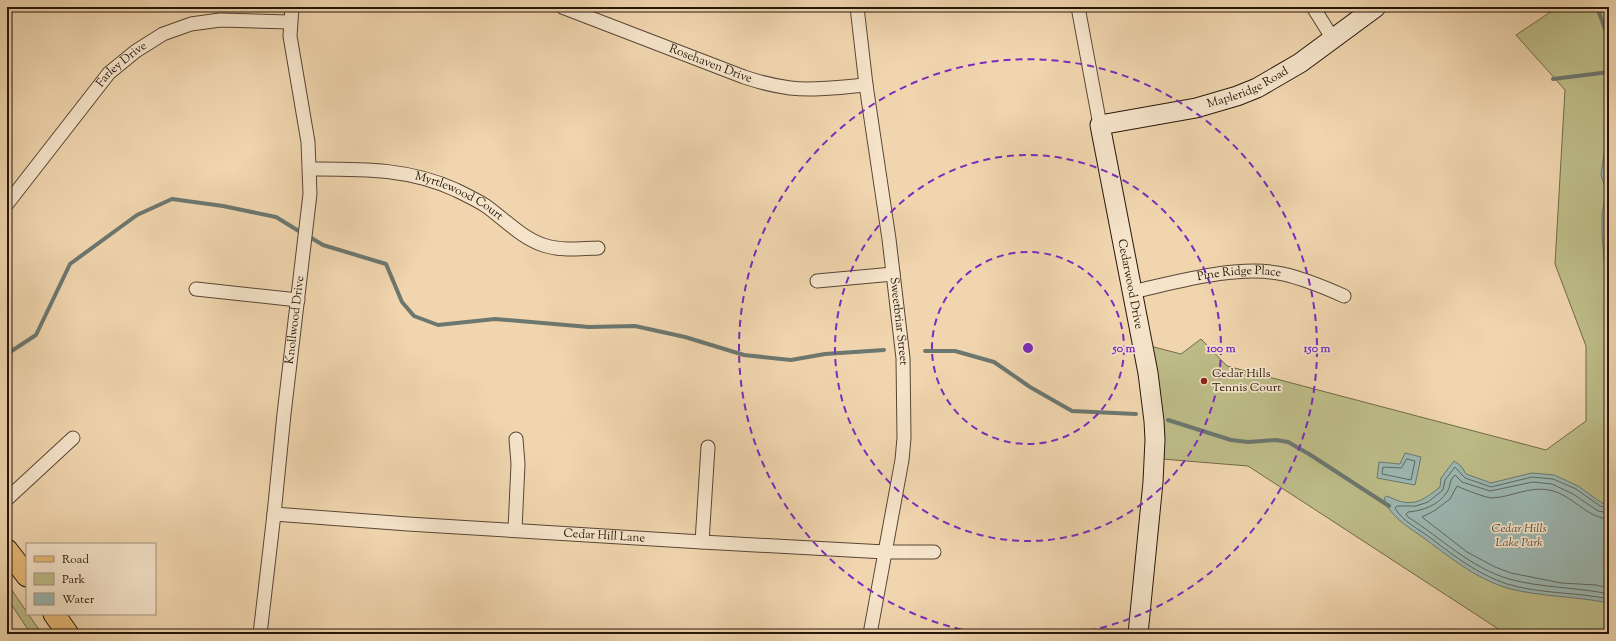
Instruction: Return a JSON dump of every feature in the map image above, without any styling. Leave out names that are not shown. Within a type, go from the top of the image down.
[{"type":"main road","points":[[7,550],[26,575]]},
{"type":"main road","points":[[55,615],[68,634]]},
{"type":"street","name":"Knollwood Drive","points":[[260,634],[310,194],[310,169],[304,115],[293,57],[290,22],[292,7]]},
{"type":"street","name":"Rosehaven Drive","points":[[562,7],[744,77],[768,84],[789,88],[810,89],[866,85]]},
{"type":"street","name":"Sweetbriar Street","points":[[857,7],[866,85],[903,358],[904,438],[902,460],[870,634]]},
{"type":"street","name":"Cedarwood Drive","points":[[1078,7],[1148,373],[1152,402],[1155,440],[1153,482],[1138,634]]},
{"type":"street","points":[[1313,7],[1333,39]]},
{"type":"street","name":"Mapleridge Road","points":[[1100,124],[1196,108],[1237,96],[1257,88],[1300,63],[1376,7]]},
{"type":"street","name":"Farley Drive","points":[[7,204],[109,73],[136,51],[164,34],[191,24],[220,20],[290,22]]},
{"type":"street","name":"Myrtlewood Court","points":[[310,169],[365,169],[414,176],[456,190],[484,205],[532,240],[544,245],[570,249],[598,248]]},
{"type":"street","name":"Pine Ridge Place","points":[[1132,292],[1188,280],[1246,272],[1282,274],[1321,286],[1344,296]]},
{"type":"street","points":[[817,281],[892,274]]},
{"type":"street","points":[[196,289],[298,300]]},
{"type":"street","points":[[7,499],[73,438]]},
{"type":"street","points":[[515,530],[518,464],[516,439]]},
{"type":"street","points":[[702,542],[708,447]]},
{"type":"street","name":"Cedar Hill Lane","points":[[274,514],[334,520],[702,542],[886,552],[934,552]]},
{"type":"green space","name":"Cedar Hills Lake Park","points":[[1558,7],[1600,7],[1609,22],[1609,634],[1506,634],[1248,466],[1162,459],[1146,345],[1181,354],[1201,339],[1227,366],[1546,450],[1586,421],[1586,346],[1555,264],[1565,90],[1516,35]]},
{"type":"green space","points":[[7,586],[11,589],[26,611],[26,615],[29,615],[42,634],[31,634],[7,598]]},
{"type":"water","points":[[1609,135],[1609,283],[1605,271],[1602,234],[1602,213],[1607,192],[1601,175],[1605,147]]},
{"type":"water","points":[[1405,453],[1421,457],[1415,485],[1377,478],[1379,462],[1400,464]]},
{"type":"water","points":[[1454,461],[1461,466],[1466,474],[1491,483],[1532,473],[1554,475],[1578,486],[1602,503],[1609,504],[1609,603],[1519,591],[1495,584],[1462,566],[1394,515],[1386,504],[1384,498],[1387,496],[1395,500],[1409,503],[1427,497],[1440,487],[1441,478]]},
{"type":"waterway","points":[[1597,7],[1609,40]]},
{"type":"waterway","points":[[1553,79],[1609,72]]},
{"type":"waterway","points":[[7,354],[36,335],[70,264],[137,215],[172,199],[223,206],[276,217],[302,233]]},
{"type":"waterway","points":[[308,236],[323,245],[386,264],[402,302],[414,316],[438,325],[495,319],[589,327],[635,326],[685,337],[744,355],[791,360],[825,354],[884,350]]},
{"type":"waterway","points":[[925,351],[955,351],[994,362],[1030,387],[1072,411],[1136,414]]},
{"type":"waterway","points":[[1168,420],[1231,440],[1248,442],[1276,440],[1288,442],[1389,506]]},
{"type":"place","name":"Cedar Hills Tennis Court","points":[[1204,381]]}]
